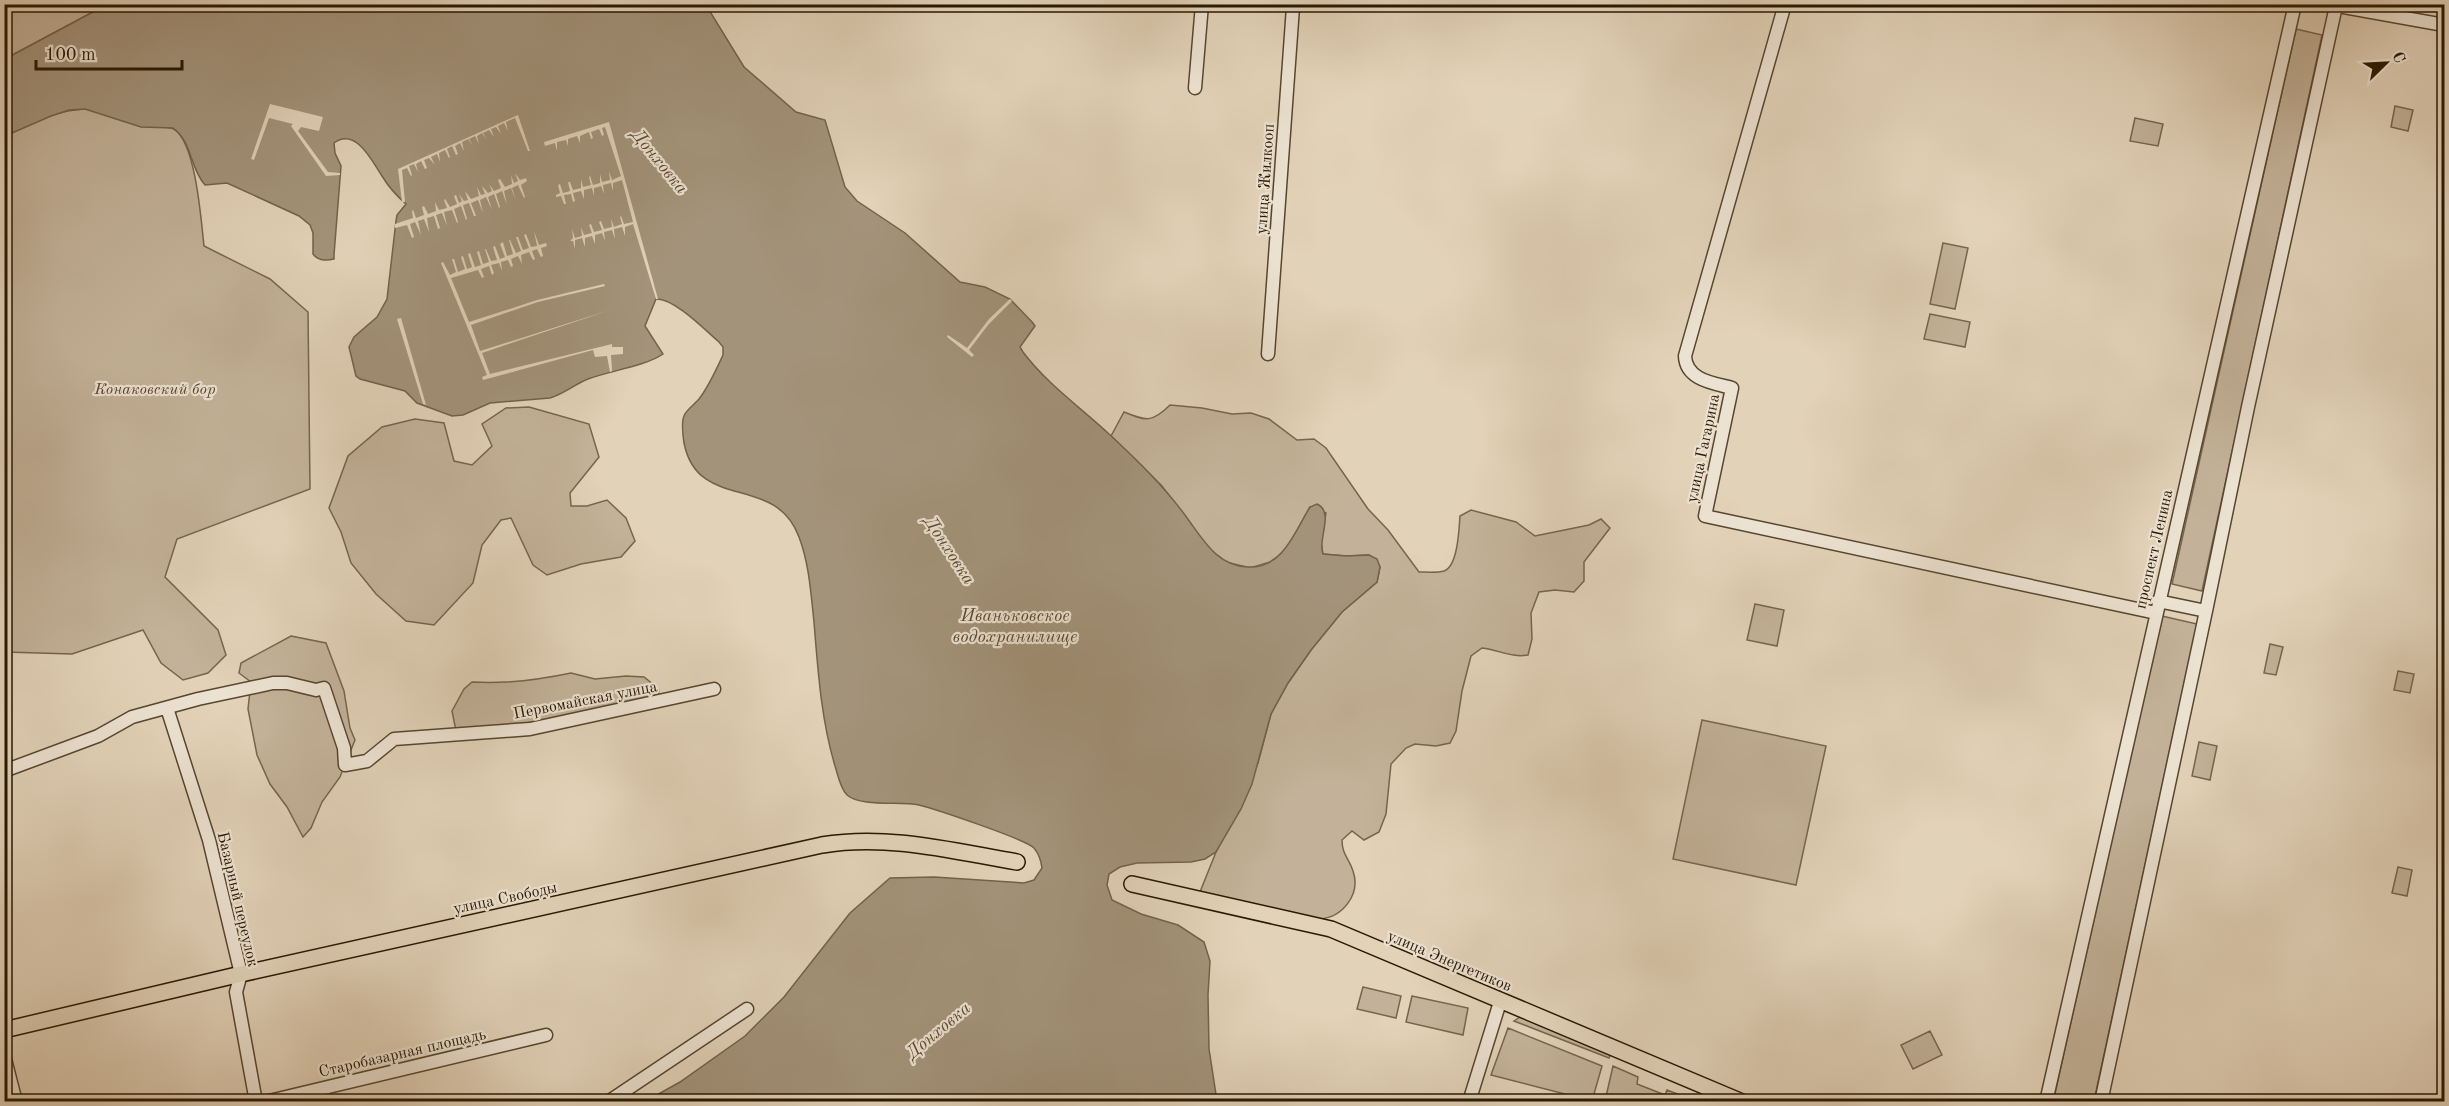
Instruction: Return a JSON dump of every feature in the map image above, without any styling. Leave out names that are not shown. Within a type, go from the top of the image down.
[{"type":"main road","name":"улица Свободы","points":[[4,1030],[242,974],[831,843],[898,842],[1017,862]]},
{"type":"main road","name":"улица Энергетиков","points":[[1132,884],[1331,929],[1500,1002],[1742,1101]]},
{"type":"street","points":[[1195,88],[1202,4]]},
{"type":"street","name":"улица Гагарина","points":[[1785,4],[1685,356],[1686,366],[1691,374],[1705,381],[1731,388],[1705,516],[2157,607]]},
{"type":"street","name":"проспект Ленина","points":[[2046,1101],[2295,4]]},
{"type":"street","points":[[2101,1101],[2206,611],[2331,5],[2445,25]]},
{"type":"street","name":"улица Жилкооп","points":[[1268,354],[1293,7]]},
{"type":"street","points":[[2157,607],[2206,611]]},
{"type":"street","name":"Первомайская улица","points":[[4,771],[98,736],[132,717],[273,683],[287,683],[316,690],[324,688],[344,748],[345,765],[367,761],[394,739],[530,729],[714,689]]},
{"type":"street","name":"Базарный переулок","points":[[167,708],[209,840],[242,974],[236,992],[256,1101]]},
{"type":"street","points":[[1469,1101],[1500,1002]]},
{"type":"street","points":[[608,1101],[747,1009]]},
{"type":"street","name":"Старобазарная площадь","points":[[265,1101],[546,1035]]},
{"type":"street","points":[[4,1055],[16,1101]]},
{"type":"green space","points":[[5,5],[106,5],[5,59]]},
{"type":"green space","points":[[2296,29],[2322,35],[2202,591],[2172,584]]},
{"type":"green space","points":[[2395,106],[2413,110],[2408,131],[2391,127]]},
{"type":"green space","name":"Конаковский бор","points":[[85,109],[144,125],[175,130],[182,138],[193,166],[204,246],[270,279],[308,312],[310,489],[177,539],[165,577],[218,630],[226,655],[208,673],[183,680],[161,663],[143,630],[72,654],[5,652],[5,136],[44,118]]},
{"type":"green space","points":[[2135,118],[2163,124],[2158,146],[2130,141]]},
{"type":"green space","points":[[1943,243],[1968,248],[1955,309],[1930,304]]},
{"type":"green space","points":[[1930,314],[1970,322],[1965,347],[1924,339]]},
{"type":"green space","points":[[1170,405],[1232,414],[1251,413],[1269,419],[1297,440],[1314,439],[1326,448],[1368,509],[1388,530],[1419,572],[1441,572],[1449,568],[1457,546],[1460,516],[1471,510],[1516,522],[1535,536],[1589,525],[1601,519],[1610,528],[1584,562],[1584,581],[1574,592],[1555,590],[1539,592],[1531,613],[1532,639],[1528,655],[1511,655],[1482,648],[1471,656],[1462,691],[1456,731],[1450,743],[1436,746],[1415,744],[1406,748],[1391,764],[1386,814],[1379,832],[1364,840],[1352,831],[1342,840],[1344,853],[1353,871],[1354,888],[1352,896],[1343,909],[1328,917],[1320,919],[1200,892],[1216,852],[1258,763],[1271,714],[1288,683],[1342,612],[1377,582],[1380,567],[1369,555],[1323,554],[1321,542],[1326,513],[1310,507],[1285,552],[1270,562],[1250,568],[1226,562],[1206,547],[1162,486],[1111,436],[1124,412],[1148,419],[1158,415]]},
{"type":"green space","points":[[529,407],[589,424],[599,457],[570,493],[571,506],[587,506],[607,500],[626,518],[635,541],[621,557],[581,564],[547,575],[533,565],[511,518],[501,520],[482,545],[473,583],[434,625],[406,621],[376,594],[351,563],[341,532],[329,508],[348,456],[382,427],[415,419],[444,423],[454,461],[472,465],[492,446],[482,424],[506,408]]},
{"type":"green space","points":[[1755,604],[1784,610],[1777,646],[1747,640]]},
{"type":"green space","points":[[2162,616],[2197,624],[2094,1101],[2053,1102]]},
{"type":"green space","points":[[291,636],[326,643],[344,691],[350,728],[355,740],[340,777],[322,802],[311,828],[303,837],[287,807],[270,784],[257,755],[248,709],[251,682],[239,673],[241,663]]},
{"type":"green space","points":[[2270,644],[2283,647],[2276,675],[2264,673]]},
{"type":"green space","points":[[2398,671],[2414,674],[2410,693],[2394,690]]},
{"type":"green space","points":[[571,673],[595,679],[644,677],[659,689],[658,697],[536,722],[456,731],[452,711],[464,689],[472,682],[522,681]]},
{"type":"green space","points":[[1702,720],[1826,746],[1796,885],[1673,859]]},
{"type":"green space","points":[[2199,742],[2217,746],[2210,780],[2192,776]]},
{"type":"green space","points":[[2398,867],[2412,870],[2407,896],[2392,893]]},
{"type":"green space","points":[[1363,987],[1401,996],[1396,1018],[1357,1009]]},
{"type":"green space","points":[[1412,996],[1468,1008],[1463,1035],[1406,1022]]},
{"type":"green space","points":[[1520,1017],[1611,1053],[1609,1058],[1514,1021]]},
{"type":"green space","points":[[1508,1028],[1602,1066],[1592,1101],[1491,1075]]},
{"type":"green space","points":[[1930,1031],[1942,1055],[1913,1069],[1901,1045]]},
{"type":"green space","points":[[1613,1066],[1638,1077],[1637,1084],[1665,1095],[1667,1090],[1685,1097],[1683,1101],[1605,1101]]},
{"type":"water","name":"Иваньковское водохранилище","points":[[106,5],[706,5],[744,67],[796,112],[825,120],[845,187],[857,201],[905,233],[960,282],[985,287],[1010,299],[1035,326],[1020,347],[1032,364],[1131,454],[1172,498],[1201,538],[1221,558],[1238,566],[1248,567],[1270,562],[1286,547],[1310,507],[1317,504],[1325,513],[1323,554],[1369,555],[1377,559],[1380,567],[1377,582],[1342,612],[1288,683],[1271,714],[1252,784],[1241,809],[1216,852],[1205,859],[1191,862],[1137,863],[1120,867],[1109,874],[1107,885],[1112,900],[1141,914],[1178,925],[1204,942],[1210,961],[1209,1049],[1217,1101],[646,1101],[680,1082],[745,1036],[784,997],[850,913],[890,878],[934,877],[1024,883],[1034,880],[1042,868],[1038,855],[1034,848],[1014,838],[942,812],[919,805],[861,801],[853,799],[845,792],[838,777],[826,731],[809,579],[799,537],[788,517],[773,505],[704,478],[692,464],[684,443],[682,426],[684,416],[709,383],[723,355],[723,347],[680,309],[656,299],[645,326],[663,354],[656,358],[588,379],[550,398],[490,403],[463,415],[452,416],[417,403],[405,391],[356,376],[349,347],[354,337],[377,317],[387,299],[397,215],[406,204],[396,195],[356,142],[342,139],[334,143],[335,153],[341,166],[334,259],[325,260],[313,254],[313,233],[310,225],[299,216],[227,183],[205,185],[196,171],[184,140],[173,128],[141,127],[85,109],[69,110],[51,116],[5,136],[5,59]]},
{"type":"pier","points":[[270,104],[323,117],[319,131],[301,127],[298,131],[328,172],[340,173],[340,175],[326,176],[291,126],[293,124],[269,118],[254,160],[251,159]]},
{"type":"pier","points":[[518,115],[530,151],[528,151],[515,118],[506,122],[508,131],[504,123],[498,126],[501,134],[496,127],[491,129],[494,137],[489,130],[483,133],[487,140],[482,133],[477,136],[479,144],[475,136],[469,139],[473,146],[468,139],[462,142],[464,151],[460,143],[455,146],[458,154],[456,155],[452,146],[447,149],[449,158],[445,150],[439,153],[440,162],[437,154],[431,157],[435,165],[429,158],[424,160],[427,168],[425,169],[421,161],[416,164],[418,172],[414,164],[409,166],[411,176],[407,168],[402,170],[405,202],[402,202],[398,169]]},
{"type":"pier","points":[[609,122],[658,299],[656,299],[633,224],[625,227],[625,236],[622,227],[614,229],[615,239],[612,230],[604,232],[605,241],[602,233],[595,235],[595,244],[592,236],[585,238],[585,247],[582,238],[575,240],[575,249],[573,241],[570,241],[573,238],[572,229],[575,238],[582,236],[581,227],[584,235],[592,233],[589,225],[591,224],[594,232],[602,230],[599,222],[601,221],[604,229],[612,227],[611,219],[614,227],[622,224],[621,216],[624,224],[633,222],[622,180],[613,183],[613,191],[611,183],[603,185],[604,194],[601,186],[594,188],[594,196],[592,188],[584,190],[584,199],[581,191],[573,193],[575,201],[573,202],[571,194],[564,195],[566,204],[561,196],[556,197],[560,193],[558,185],[560,184],[563,193],[570,191],[568,182],[573,190],[581,188],[581,179],[583,187],[591,185],[590,176],[593,185],[600,183],[600,174],[602,182],[610,180],[609,171],[612,180],[621,176],[605,127],[602,128],[604,135],[602,136],[599,129],[591,132],[593,138],[591,139],[589,132],[580,136],[580,143],[577,136],[568,139],[568,146],[566,140],[557,142],[557,151],[555,143],[545,146],[544,142]]},
{"type":"pier","points":[[515,173],[520,180],[526,178],[527,181],[521,185],[524,198],[518,185],[512,188],[516,201],[511,188],[504,191],[507,205],[502,191],[496,194],[499,208],[494,194],[488,197],[492,210],[486,197],[480,200],[483,213],[478,200],[471,203],[476,216],[469,203],[463,205],[466,220],[461,206],[454,209],[457,223],[452,210],[444,212],[447,226],[442,213],[436,215],[440,228],[438,229],[434,216],[427,218],[429,232],[424,219],[418,221],[421,235],[415,222],[410,224],[414,237],[412,238],[407,225],[395,228],[395,224],[413,218],[413,210],[416,218],[424,215],[422,207],[424,206],[428,214],[436,211],[435,202],[439,210],[447,208],[445,199],[450,207],[457,204],[454,196],[456,195],[459,203],[462,201],[459,194],[464,201],[468,200],[465,191],[471,199],[479,196],[477,187],[481,195],[485,194],[482,186],[488,193],[492,191],[489,184],[494,191],[501,188],[498,180],[500,179],[505,187],[512,184],[511,175],[514,183],[518,181]]},
{"type":"pier","points":[[534,231],[539,245],[546,243],[547,246],[541,248],[543,256],[541,257],[537,249],[532,251],[535,259],[533,260],[529,252],[521,255],[522,264],[518,256],[511,259],[513,266],[511,267],[508,260],[501,262],[502,271],[499,263],[491,265],[494,273],[492,275],[489,266],[481,269],[484,277],[482,278],[478,270],[451,278],[469,322],[537,300],[604,284],[605,286],[538,302],[471,325],[480,351],[610,310],[482,353],[490,374],[612,344],[612,347],[623,347],[623,354],[611,355],[612,371],[610,372],[607,356],[595,357],[593,350],[483,380],[482,377],[487,375],[441,263],[443,262],[450,275],[456,272],[452,259],[454,259],[458,272],[465,269],[461,257],[463,256],[467,269],[472,267],[468,254],[470,253],[475,267],[481,265],[477,252],[479,251],[483,264],[489,262],[485,249],[491,261],[497,260],[493,247],[495,246],[500,259],[505,257],[500,244],[503,242],[507,256],[513,254],[509,240],[516,253],[521,251],[516,237],[523,250],[529,248],[524,235],[526,234],[531,247],[537,246]]},
{"type":"pier","points":[[1010,299],[1012,301],[988,325],[969,350],[974,355],[972,357],[947,337],[948,335],[967,348],[989,319]]},
{"type":"pier","points":[[401,318],[426,405],[423,404],[397,319]]},
{"type":"water label","name":"Донховка","points":[[660,161]]},
{"type":"water label","name":"Донховка","points":[[950,550]]},
{"type":"water label","name":"Донховка","points":[[938,1030]]}]
